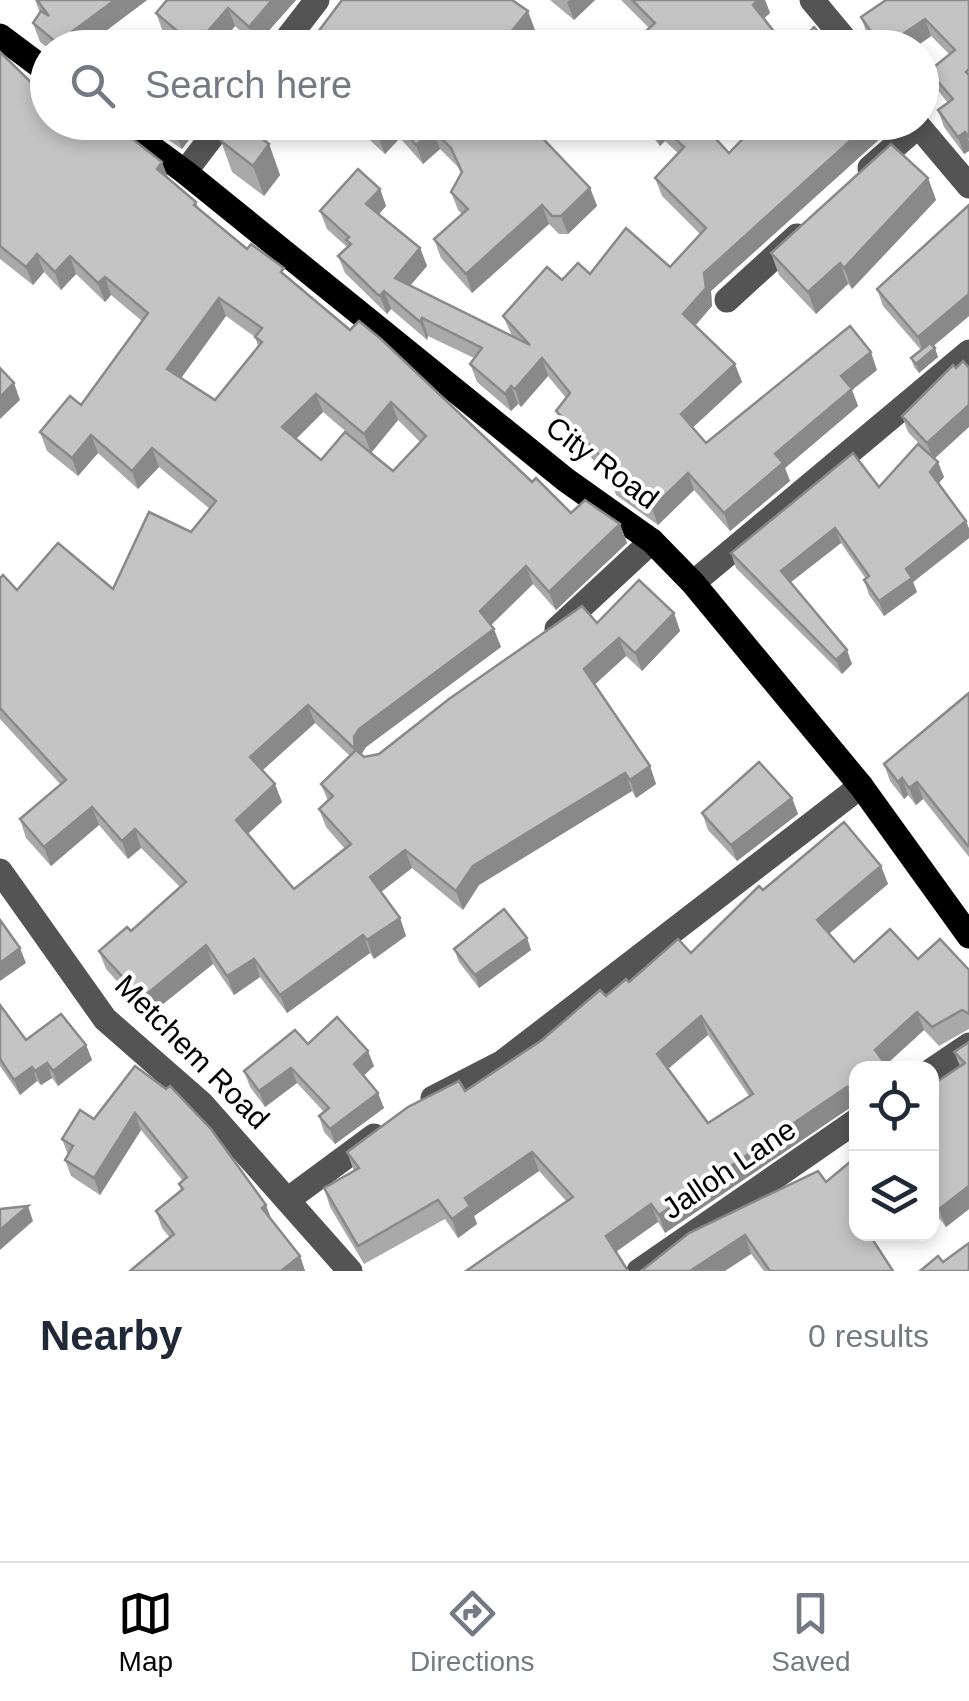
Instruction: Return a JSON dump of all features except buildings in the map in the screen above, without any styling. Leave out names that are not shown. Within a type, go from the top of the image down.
[{"type":"main road","points":[[0,36],[30,58]]},
{"type":"main road","name":"City Road","points":[[141,140],[186,172],[566,480],[652,541],[694,582],[960,909],[969,936]]},
{"type":"street","points":[[294,30],[317,0]]},
{"type":"street","points":[[812,0],[837,30]]},
{"type":"street","points":[[186,172],[210,140]]},
{"type":"street","points":[[857,180],[899,140]]},
{"type":"street","points":[[930,140],[969,186]]},
{"type":"street","points":[[727,300],[814,220]]},
{"type":"street","points":[[694,582],[969,352]]},
{"type":"street","points":[[538,642],[585,607],[652,541]]},
{"type":"street","points":[[290,1198],[399,1118],[503,1062],[861,786]]},
{"type":"street","name":"Metchem Road","points":[[0,871],[105,1019],[202,1104],[290,1198],[350,1271]]},
{"type":"street","points":[[939,1065],[969,1045]]},
{"type":"street","name":"Jalloh Lane","points":[[639,1271],[849,1126]]}]
